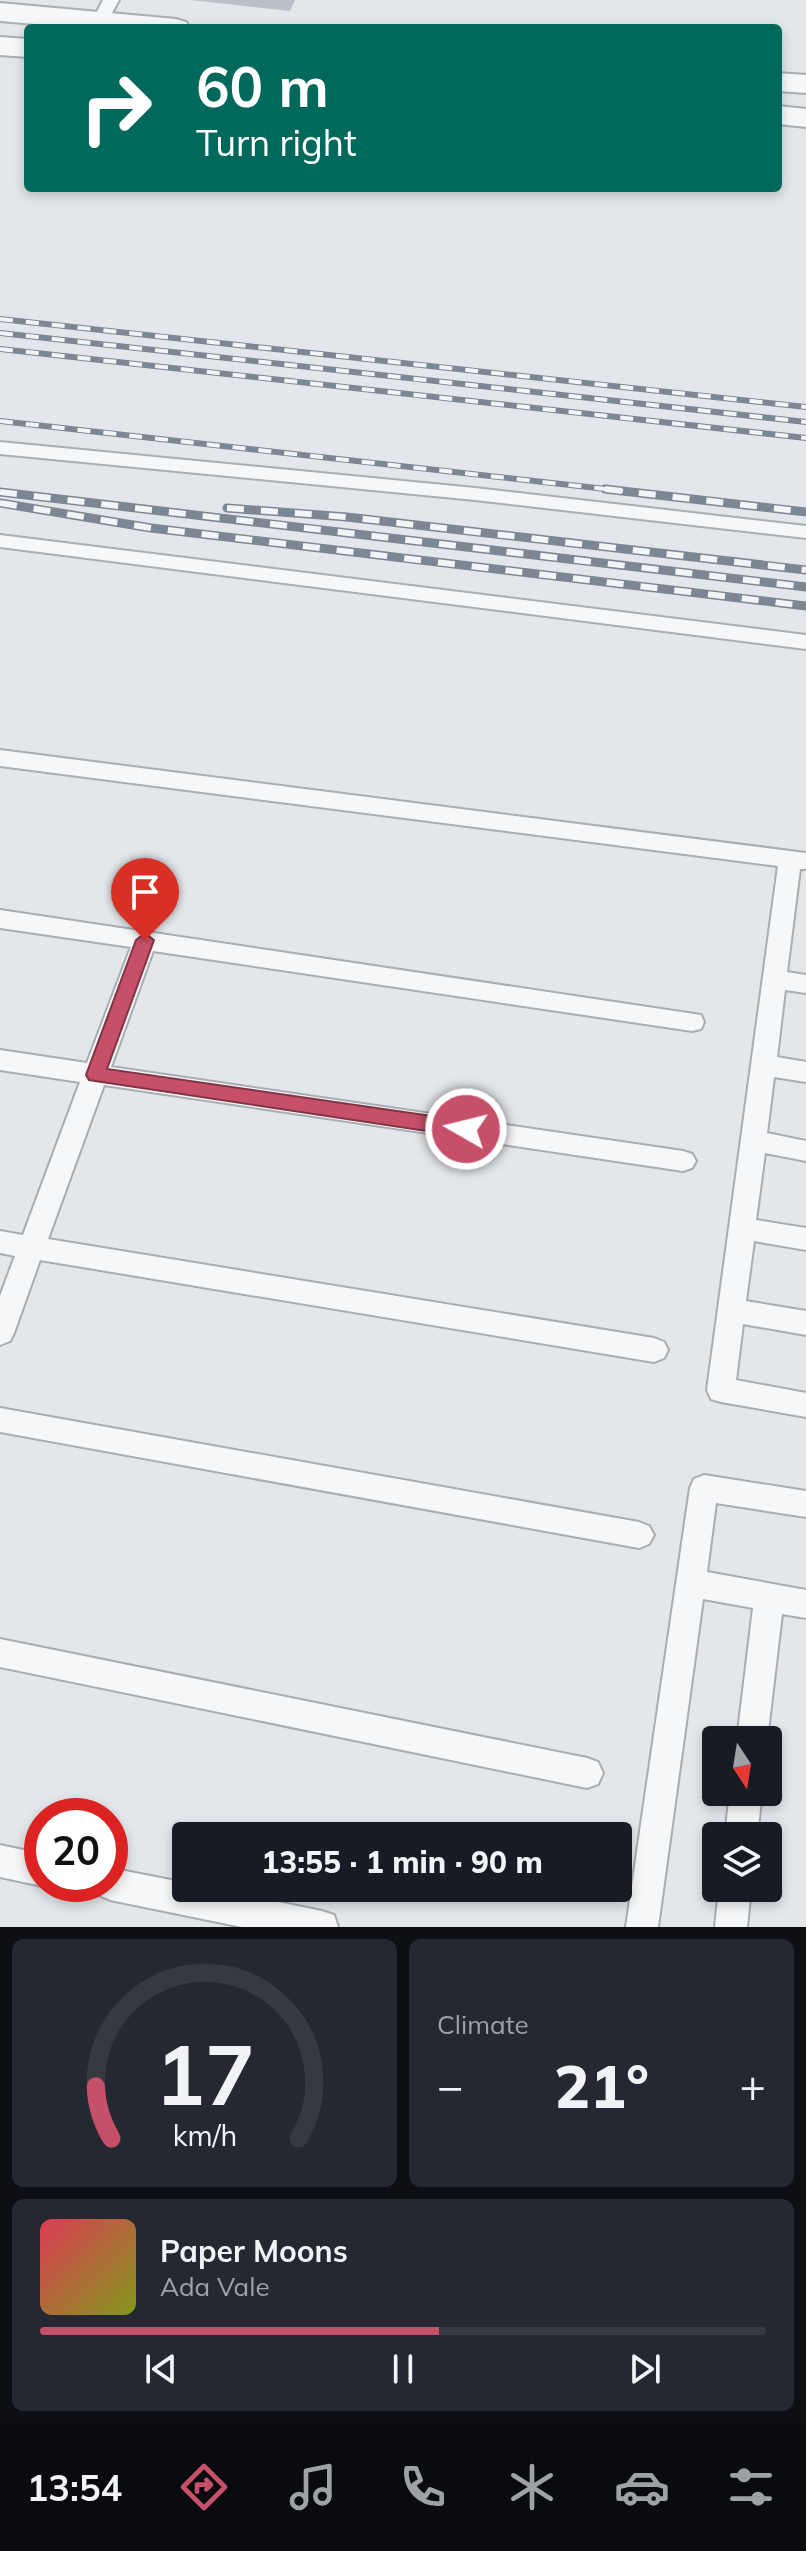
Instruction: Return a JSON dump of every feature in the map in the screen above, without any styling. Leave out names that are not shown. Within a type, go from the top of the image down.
[{"type":"street","points":[[0,12],[144,24]]},
{"type":"street","points":[[0,46],[24,48]]},
{"type":"street","points":[[782,82],[806,84]]},
{"type":"street","points":[[782,115],[806,118]]},
{"type":"lane","points":[[0,448],[475,494],[806,532]]},
{"type":"lane","points":[[0,541],[806,642]]},
{"type":"lane","points":[[0,758],[798,860],[774,979],[721,1390],[806,1405]]},
{"type":"lane","points":[[0,919],[692,1022]]},
{"type":"lane","points":[[0,1333],[145,941]]},
{"type":"lane","points":[[774,979],[806,984]]},
{"type":"lane","points":[[0,1060],[683,1161]]},
{"type":"lane","points":[[763,1065],[806,1072]]},
{"type":"lane","points":[[753,1141],[806,1151]]},
{"type":"lane","points":[[742,1228],[806,1239]]},
{"type":"lane","points":[[0,1242],[654,1350]]},
{"type":"lane","points":[[731,1310],[806,1323]]},
{"type":"lane","points":[[0,1420],[639,1535]]},
{"type":"lane","points":[[642,1927],[704,1488],[806,1504]]},
{"type":"lane","points":[[689,1583],[806,1604]]},
{"type":"lane","points":[[754,1726],[769,1597]]},
{"type":"lane","points":[[0,1653],[587,1773]]},
{"type":"lane","points":[[0,1861],[24,1866]]},
{"type":"lane","points":[[128,1888],[322,1927]]},
{"type":"lane","points":[[731,1927],[734,1902]]},
{"type":"building","points":[[191,0],[295,0],[290,11]]},
{"type":"railway","points":[[0,319],[806,407]]},
{"type":"railway","points":[[0,333],[806,422]]},
{"type":"railway","points":[[0,349],[806,438]]},
{"type":"railway","points":[[0,421],[623,491]]},
{"type":"railway","points":[[605,489],[806,512]]},
{"type":"railway","points":[[0,492],[806,587]]},
{"type":"railway","points":[[0,503],[151,528],[806,606]]},
{"type":"railway","points":[[227,508],[347,517],[806,570]]},
{"type":"route","points":[[145,940],[96,1075],[466,1129]]}]
